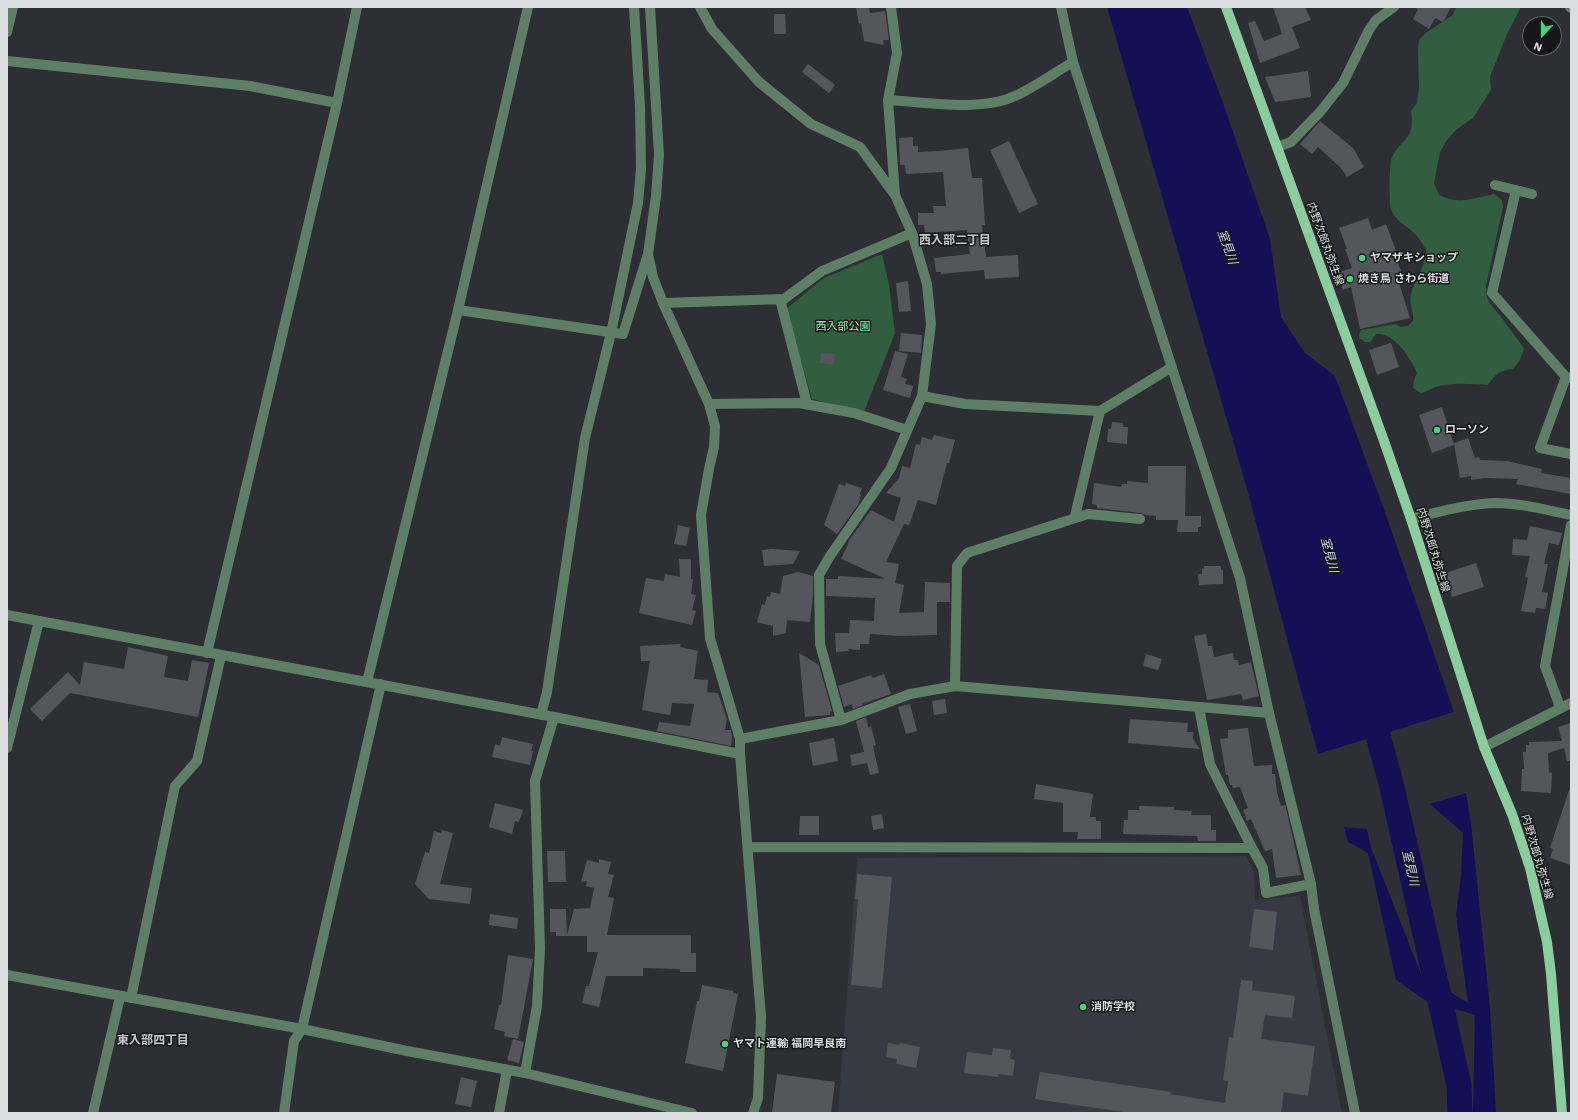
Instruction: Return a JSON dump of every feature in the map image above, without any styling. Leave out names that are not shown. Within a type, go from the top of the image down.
[{"type":"main road","name":"内野次郎丸弥生線","points":[[1226,7],[1384,442],[1411,519],[1484,747],[1512,814],[1530,868],[1538,899],[1551,974],[1562,1113]]},
{"type":"street","points":[[7,32],[13,7]]},
{"type":"street","points":[[207,653],[337,103],[357,7]]},
{"type":"street","points":[[367,682],[458,310],[528,7]]},
{"type":"street","points":[[542,715],[585,438],[611,333],[638,203],[641,169],[640,106],[634,7]]},
{"type":"street","points":[[458,310],[623,334],[648,254],[656,196],[659,155],[650,7]]},
{"type":"street","points":[[700,7],[712,29],[759,82],[811,124],[860,147],[895,196],[912,233],[927,284],[931,324],[922,396],[891,468],[830,556],[819,575],[820,644],[841,720]]},
{"type":"street","points":[[891,7],[897,53],[888,100],[895,196]]},
{"type":"street","points":[[1061,7],[1073,62],[1240,578],[1268,713],[1311,884],[1314,909],[1355,1113]]},
{"type":"street","points":[[1277,147],[1291,142],[1320,112],[1343,83],[1369,30],[1376,20],[1394,7]]},
{"type":"street","points":[[7,61],[250,86],[337,103]]},
{"type":"street","points":[[888,100],[968,105],[991,103],[1015,96],[1073,62]]},
{"type":"street","points":[[1495,186],[1532,194]]},
{"type":"street","points":[[1516,190],[1492,293],[1569,378],[1540,448],[1571,454]]},
{"type":"street","points":[[664,303],[784,299],[822,271],[912,233]]},
{"type":"street","points":[[648,254],[653,276],[709,404],[714,426],[714,447],[708,469],[701,515],[710,638],[740,739],[761,1017],[758,1098],[753,1113]]},
{"type":"street","points":[[780,299],[807,404]]},
{"type":"street","points":[[922,396],[965,404],[1100,411],[1172,367]]},
{"type":"street","points":[[709,404],[800,403],[854,413],[907,430]]},
{"type":"street","points":[[1076,516],[1100,411]]},
{"type":"street","points":[[1411,519],[1473,505],[1496,503],[1520,505],[1571,515]]},
{"type":"street","points":[[955,686],[957,566],[967,553],[1076,516],[1088,514],[1140,519]]},
{"type":"street","points":[[1560,708],[1545,666],[1571,525]]},
{"type":"street","points":[[7,615],[221,656],[381,684],[740,754]]},
{"type":"street","points":[[7,748],[39,621]]},
{"type":"street","points":[[131,998],[175,786],[197,761],[221,656]]},
{"type":"street","points":[[284,1113],[294,1041],[302,1029],[381,684]]},
{"type":"street","points":[[740,739],[841,720],[910,694],[955,686],[1268,713]]},
{"type":"street","points":[[1484,747],[1571,703]]},
{"type":"street","points":[[1199,708],[1210,764],[1263,868],[1266,893],[1311,884]]},
{"type":"street","points":[[525,1073],[537,1006],[540,949],[535,781],[554,717]]},
{"type":"street","points":[[748,847],[1252,848]]},
{"type":"street","points":[[7,975],[120,997],[302,1029],[407,1051],[525,1073],[692,1113]]},
{"type":"street","points":[[93,1113],[120,997]]},
{"type":"street","points":[[499,1113],[507,1070]]},
{"type":"shaded area","name":"消防学校","points":[[1246,856],[1254,872],[1255,900],[1300,896],[1342,1113],[838,1113],[857,858]]},
{"type":"green space","points":[[1456,7],[1521,7],[1507,34],[1490,77],[1491,90],[1473,118],[1457,129],[1447,140],[1440,152],[1434,183],[1439,195],[1453,200],[1473,199],[1494,194],[1502,200],[1503,207],[1486,286],[1487,298],[1524,348],[1520,360],[1513,369],[1504,370],[1498,373],[1488,385],[1448,384],[1435,387],[1421,393],[1413,388],[1417,373],[1411,360],[1401,347],[1383,334],[1376,334],[1370,342],[1365,342],[1359,338],[1359,334],[1361,330],[1396,324],[1400,327],[1408,326],[1413,321],[1410,298],[1426,256],[1426,250],[1418,237],[1397,219],[1391,209],[1390,167],[1392,157],[1396,150],[1410,133],[1412,121],[1411,111],[1417,103],[1419,86],[1419,40],[1427,32],[1453,15]]},
{"type":"green space","name":"西入部公園","points":[[882,254],[889,285],[895,333],[864,412],[812,399],[786,309],[824,278]]},
{"type":"water","points":[[1107,7],[1187,7],[1222,100],[1270,239],[1281,317],[1305,353],[1335,376],[1386,515],[1454,712],[1318,754],[1247,489]]},
{"type":"water","points":[[1466,793],[1471,823],[1490,1008],[1496,1113],[1473,1113],[1475,1015],[1425,1000],[1396,980],[1368,853],[1348,842],[1344,827],[1367,829],[1371,848],[1421,974],[1468,1003],[1456,915],[1461,875],[1463,833],[1430,804]]},
{"type":"building","points":[[856,7],[869,7],[870,13],[885,11],[889,40],[883,40],[884,45],[864,41],[861,23],[859,24]]},
{"type":"building","points":[[1273,7],[1305,7],[1311,20],[1292,27],[1300,48],[1260,63],[1248,23],[1255,21],[1264,41],[1282,34]]},
{"type":"building","points":[[1413,7],[1451,7],[1443,22],[1435,18],[1429,29],[1413,19],[1418,9]]},
{"type":"building","points":[[774,14],[785,14],[786,34],[774,34]]},
{"type":"building","points":[[808,64],[835,85],[829,93],[802,72]]},
{"type":"building","points":[[1308,71],[1311,97],[1275,102],[1265,77]]},
{"type":"building","points":[[1320,121],[1353,148],[1364,167],[1347,177],[1341,168],[1318,147],[1312,154],[1300,144]]},
{"type":"building","points":[[913,137],[913,146],[918,146],[918,152],[968,148],[972,178],[982,178],[985,225],[982,225],[986,257],[1018,255],[1019,277],[985,279],[984,270],[941,274],[941,272],[936,272],[934,258],[970,254],[967,230],[925,233],[924,225],[918,225],[918,213],[934,213],[933,206],[946,206],[943,172],[906,174],[905,165],[900,165],[899,138]]},
{"type":"building","points":[[1009,141],[1038,204],[1019,213],[990,150]]},
{"type":"building","points":[[1368,218],[1372,230],[1386,224],[1396,251],[1394,252],[1401,271],[1400,286],[1410,318],[1360,329],[1351,287],[1343,290],[1337,273],[1352,268],[1339,228]]},
{"type":"building","points":[[908,281],[911,311],[899,312],[896,283]]},
{"type":"building","points":[[901,333],[922,335],[921,353],[899,351]]},
{"type":"building","points":[[1391,343],[1399,367],[1377,375],[1369,350]]},
{"type":"building","points":[[895,351],[908,354],[901,377],[907,379],[905,384],[913,386],[910,398],[883,390]]},
{"type":"building","points":[[821,353],[835,354],[834,365],[820,363]]},
{"type":"building","name":"ローソン","points":[[1442,407],[1454,445],[1432,453],[1419,415]]},
{"type":"building","points":[[1112,422],[1123,423],[1123,427],[1128,427],[1127,444],[1107,442],[1108,429],[1111,429]]},
{"type":"building","points":[[934,435],[955,440],[949,463],[947,463],[936,505],[918,500],[909,525],[904,524],[886,562],[899,564],[895,583],[904,585],[899,613],[924,612],[925,582],[950,583],[950,602],[937,602],[937,635],[900,636],[870,634],[869,644],[860,644],[860,650],[848,649],[849,651],[836,652],[835,633],[849,633],[850,620],[874,621],[875,598],[826,596],[826,579],[838,579],[838,576],[886,579],[841,559],[848,542],[871,510],[894,522],[901,498],[886,493],[899,478],[902,466],[910,468],[916,444],[920,445],[922,437],[932,440]]},
{"type":"building","points":[[1468,438],[1475,458],[1479,457],[1480,460],[1507,461],[1542,469],[1541,473],[1571,478],[1571,494],[1516,484],[1518,479],[1485,478],[1471,480],[1471,476],[1460,478],[1454,443]]},
{"type":"building","points":[[1148,466],[1186,466],[1185,516],[1201,516],[1201,527],[1198,527],[1198,532],[1177,532],[1178,520],[1156,520],[1156,516],[1097,508],[1097,505],[1092,504],[1094,483],[1121,487],[1122,484],[1127,484],[1127,481],[1148,483]]},
{"type":"building","points":[[846,483],[862,488],[861,495],[858,505],[837,534],[824,525],[839,484],[845,486]]},
{"type":"building","points":[[678,525],[690,528],[686,546],[674,544]]},
{"type":"building","points":[[1530,526],[1562,533],[1559,545],[1549,543],[1544,564],[1548,564],[1542,592],[1548,593],[1545,609],[1536,608],[1535,613],[1521,611],[1528,578],[1525,577],[1530,556],[1512,555],[1513,539],[1527,540]]},
{"type":"building","points":[[772,549],[800,551],[793,564],[764,566],[762,550]]},
{"type":"building","points":[[679,559],[691,559],[691,579],[693,579],[691,594],[696,595],[692,610],[696,611],[692,625],[639,613],[646,578],[664,581],[665,574],[680,577]]},
{"type":"building","points":[[1476,563],[1484,587],[1452,597],[1446,578],[1448,578],[1446,573]]},
{"type":"building","points":[[1204,566],[1221,566],[1221,570],[1223,570],[1223,584],[1199,585],[1198,574],[1202,574],[1202,569]]},
{"type":"building","points":[[798,572],[813,576],[813,596],[810,622],[787,620],[786,633],[773,636],[773,626],[757,622],[762,604],[765,605],[767,596],[770,597],[771,592],[780,594],[783,576]]},
{"type":"building","points":[[1206,634],[1208,646],[1212,646],[1214,657],[1233,653],[1234,660],[1238,660],[1239,665],[1251,662],[1259,696],[1243,700],[1241,694],[1207,700],[1194,636]]},
{"type":"building","points":[[681,644],[680,647],[698,651],[694,679],[708,680],[707,692],[718,693],[727,719],[725,730],[731,730],[731,746],[657,731],[659,722],[690,726],[694,704],[672,703],[670,715],[642,710],[650,661],[641,661],[640,646]]},
{"type":"building","points":[[128,647],[168,656],[164,677],[188,681],[192,660],[209,663],[198,717],[70,693],[42,721],[30,709],[68,672],[80,685],[84,662],[124,669]]},
{"type":"building","points":[[799,653],[819,665],[832,711],[830,712],[830,715],[805,717]]},
{"type":"building","points":[[1146,654],[1162,659],[1158,670],[1143,666]]},
{"type":"building","points":[[884,674],[891,694],[862,704],[863,705],[853,709],[852,704],[844,707],[838,686],[871,675],[873,678]]},
{"type":"building","points":[[945,699],[947,713],[934,715],[932,701]]},
{"type":"building","points":[[910,704],[917,731],[906,734],[898,707]]},
{"type":"building","points":[[866,717],[868,727],[871,726],[876,745],[873,746],[879,773],[870,775],[867,763],[852,766],[850,755],[864,752],[856,721]]},
{"type":"building","points":[[1130,719],[1188,723],[1187,732],[1193,732],[1193,739],[1200,749],[1128,743]]},
{"type":"building","points":[[1571,723],[1571,761],[1567,761],[1564,748],[1548,753],[1549,772],[1552,773],[1551,793],[1521,791],[1522,769],[1524,769],[1523,752],[1526,752],[1526,745],[1529,745],[1529,742],[1562,741],[1558,727]]},
{"type":"building","points":[[1248,728],[1254,766],[1272,765],[1272,774],[1275,774],[1277,793],[1281,806],[1285,805],[1286,808],[1301,875],[1276,878],[1272,849],[1265,851],[1251,819],[1247,821],[1243,810],[1248,808],[1240,787],[1233,788],[1232,785],[1230,785],[1228,775],[1226,775],[1220,739],[1228,738],[1228,730]]},
{"type":"building","points":[[502,737],[533,744],[530,765],[492,757],[495,744],[500,746]]},
{"type":"building","points":[[834,738],[838,761],[813,766],[809,743]]},
{"type":"building","points":[[1036,784],[1093,794],[1090,817],[1096,817],[1096,821],[1101,821],[1101,839],[1077,839],[1078,832],[1063,832],[1063,803],[1034,799]]},
{"type":"building","points":[[1569,790],[1571,791],[1571,865],[1550,858],[1553,849],[1550,848]]},
{"type":"building","points":[[495,803],[523,810],[519,822],[515,821],[512,834],[489,827]]},
{"type":"building","points":[[1139,806],[1174,807],[1174,810],[1192,811],[1191,815],[1211,815],[1211,830],[1216,830],[1216,841],[1198,841],[1197,836],[1123,834],[1124,820],[1128,820],[1128,810],[1139,810]]},
{"type":"building","points":[[882,814],[884,828],[873,830],[871,816]]},
{"type":"building","points":[[800,816],[819,816],[819,835],[799,835]]},
{"type":"building","points":[[442,830],[453,833],[440,884],[472,888],[470,904],[429,899],[415,884],[425,852],[429,853],[434,831],[441,833]]},
{"type":"building","points":[[547,851],[565,851],[566,882],[548,882]]},
{"type":"building","points":[[599,859],[611,862],[608,874],[614,875],[608,897],[614,898],[607,935],[691,935],[691,953],[696,953],[696,972],[680,972],[680,969],[643,968],[643,976],[606,976],[599,1007],[582,1003],[586,986],[589,986],[598,952],[587,952],[587,936],[556,936],[556,932],[550,932],[550,909],[566,909],[567,935],[574,909],[590,908],[594,888],[586,886],[587,881],[581,882],[587,860],[599,863]]},
{"type":"building","points":[[857,874],[892,877],[882,988],[851,985],[858,899],[855,899]]},
{"type":"building","points":[[1254,909],[1277,912],[1273,950],[1249,947]]},
{"type":"building","points":[[490,914],[518,918],[517,929],[489,925]]},
{"type":"building","points":[[508,955],[533,959],[518,1039],[504,1036],[505,1032],[494,1029],[499,1005],[501,1005]]},
{"type":"building","points":[[1241,980],[1253,981],[1252,990],[1295,996],[1292,1018],[1265,1015],[1261,1039],[1315,1046],[1308,1096],[1284,1092],[1281,1113],[1130,1113],[1035,1099],[1040,1072],[1171,1092],[1170,1094],[1225,1103],[1228,1081],[1223,1080],[1229,1037],[1233,1038]]},
{"type":"building","points":[[702,985],[733,991],[733,993],[738,994],[723,1071],[685,1063],[697,1001],[699,1001]]},
{"type":"building","points":[[513,1039],[524,1042],[519,1063],[507,1060]]},
{"type":"building","points":[[888,1043],[899,1045],[900,1043],[920,1047],[916,1068],[896,1064],[897,1059],[886,1057]]},
{"type":"building","points":[[993,1048],[1011,1050],[1010,1059],[1015,1060],[1013,1076],[998,1074],[998,1077],[964,1073],[967,1052],[992,1055]]},
{"type":"building","points":[[777,1074],[835,1082],[831,1113],[772,1113]]},
{"type":"building","points":[[461,1077],[477,1081],[471,1107],[455,1104]]},
{"type":"waterway","name":"室見川","points":[[1369,702],[1392,787],[1459,1085],[1460,1113]]},
{"type":"place","name":"ヤマザキショップ","points":[[1362,258]]},
{"type":"place","name":"焼き鳥 さわら街道","points":[[1350,279]]},
{"type":"place","name":"ローソン","points":[[1437,430]]},
{"type":"place","name":"消防学校","points":[[1083,1007]]},
{"type":"place","name":"ヤマト運輸 福岡早良南","points":[[725,1044]]},
{"type":"district","name":"西入部二丁目","points":[[955,240]]},
{"type":"district","name":"東入部四丁目","points":[[153,1040]]}]
